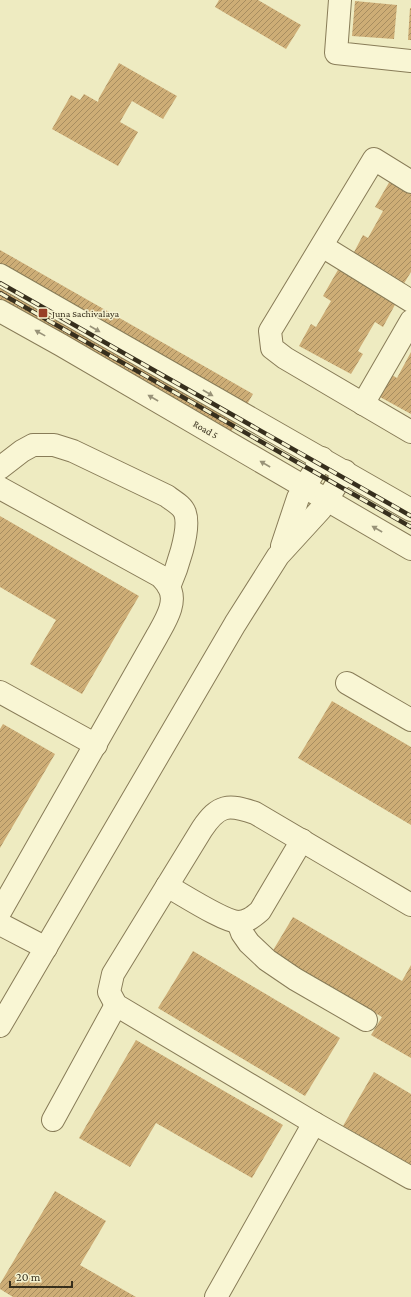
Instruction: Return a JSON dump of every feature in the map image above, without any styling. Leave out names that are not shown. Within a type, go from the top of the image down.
[{"type":"street","points":[[340,0],[336,53],[411,60]]},
{"type":"street","points":[[411,182],[374,159],[270,331],[272,348],[285,358],[411,432]]},
{"type":"street","points":[[322,246],[411,301]]},
{"type":"street","points":[[0,275],[411,510]]},
{"type":"street","name":"Road 5","points":[[0,311],[61,344],[411,549]]},
{"type":"street","points":[[363,404],[411,320]]},
{"type":"street","points":[[0,468],[22,451],[33,445],[54,445],[73,451],[167,496],[179,505],[185,513],[186,524],[184,541],[170,587],[172,599],[170,611],[96,745],[0,912]]},
{"type":"street","points":[[278,556],[298,498],[322,458]]},
{"type":"street","points":[[0,1026],[231,631],[278,556],[321,509],[345,471]]},
{"type":"street","points":[[0,488],[160,576],[170,587]]},
{"type":"street","points":[[347,683],[411,720]]},
{"type":"street","points":[[0,692],[96,745]]},
{"type":"street","points":[[411,905],[256,813],[236,807],[220,809],[210,817],[113,974],[109,992],[116,1005],[314,1123],[411,1178]]},
{"type":"street","points":[[167,886],[224,918],[238,922],[250,919],[260,911],[302,840]]},
{"type":"street","points":[[238,922],[249,943],[267,960],[294,979],[366,1020]]},
{"type":"street","points":[[0,924],[46,948]]},
{"type":"street","points":[[53,1120],[116,1005]]},
{"type":"street","points":[[216,1297],[314,1123]]},
{"type":"building","points":[[219,0],[258,0],[301,25],[286,49],[215,7]]},
{"type":"building","points":[[355,1],[397,5],[394,39],[352,36]]},
{"type":"building","points":[[410,8],[411,40],[408,40]]},
{"type":"building","points":[[119,63],[177,96],[163,119],[132,101],[120,122],[138,132],[118,166],[52,129],[71,95],[80,100],[84,94],[98,102]]},
{"type":"building","points":[[391,179],[411,190],[411,272],[403,285],[352,256],[363,235],[368,238],[383,211],[375,207]]},
{"type":"building","points":[[0,250],[253,394],[221,449],[0,323]]},
{"type":"building","points":[[339,268],[397,301],[383,327],[375,322],[358,351],[363,354],[351,374],[299,346],[311,324],[316,327],[331,301],[323,296]]},
{"type":"building","points":[[411,352],[411,414],[380,397],[392,375],[397,378]]},
{"type":"building","points":[[0,516],[139,596],[82,694],[30,664],[56,620],[0,587]]},
{"type":"building","points":[[332,701],[411,747],[411,825],[298,758]]},
{"type":"building","points":[[3,724],[55,754],[0,848],[0,729]]},
{"type":"building","points":[[293,917],[402,981],[411,965],[411,1058],[371,1035],[382,1017],[272,952]]},
{"type":"building","points":[[193,951],[340,1038],[305,1096],[158,1008]]},
{"type":"building","points":[[136,1040],[283,1125],[252,1178],[156,1123],[130,1167],[79,1138]]},
{"type":"building","points":[[374,1072],[411,1094],[411,1165],[343,1126]]},
{"type":"building","points":[[55,1191],[106,1221],[80,1265],[136,1297],[13,1297],[0,1289],[0,1284]]},
{"type":"railway","points":[[0,283],[411,516]]},
{"type":"railway","points":[[0,293],[411,527]]},
{"type":"place","name":"Juna Sachivalaya","points":[[43,313]]}]
